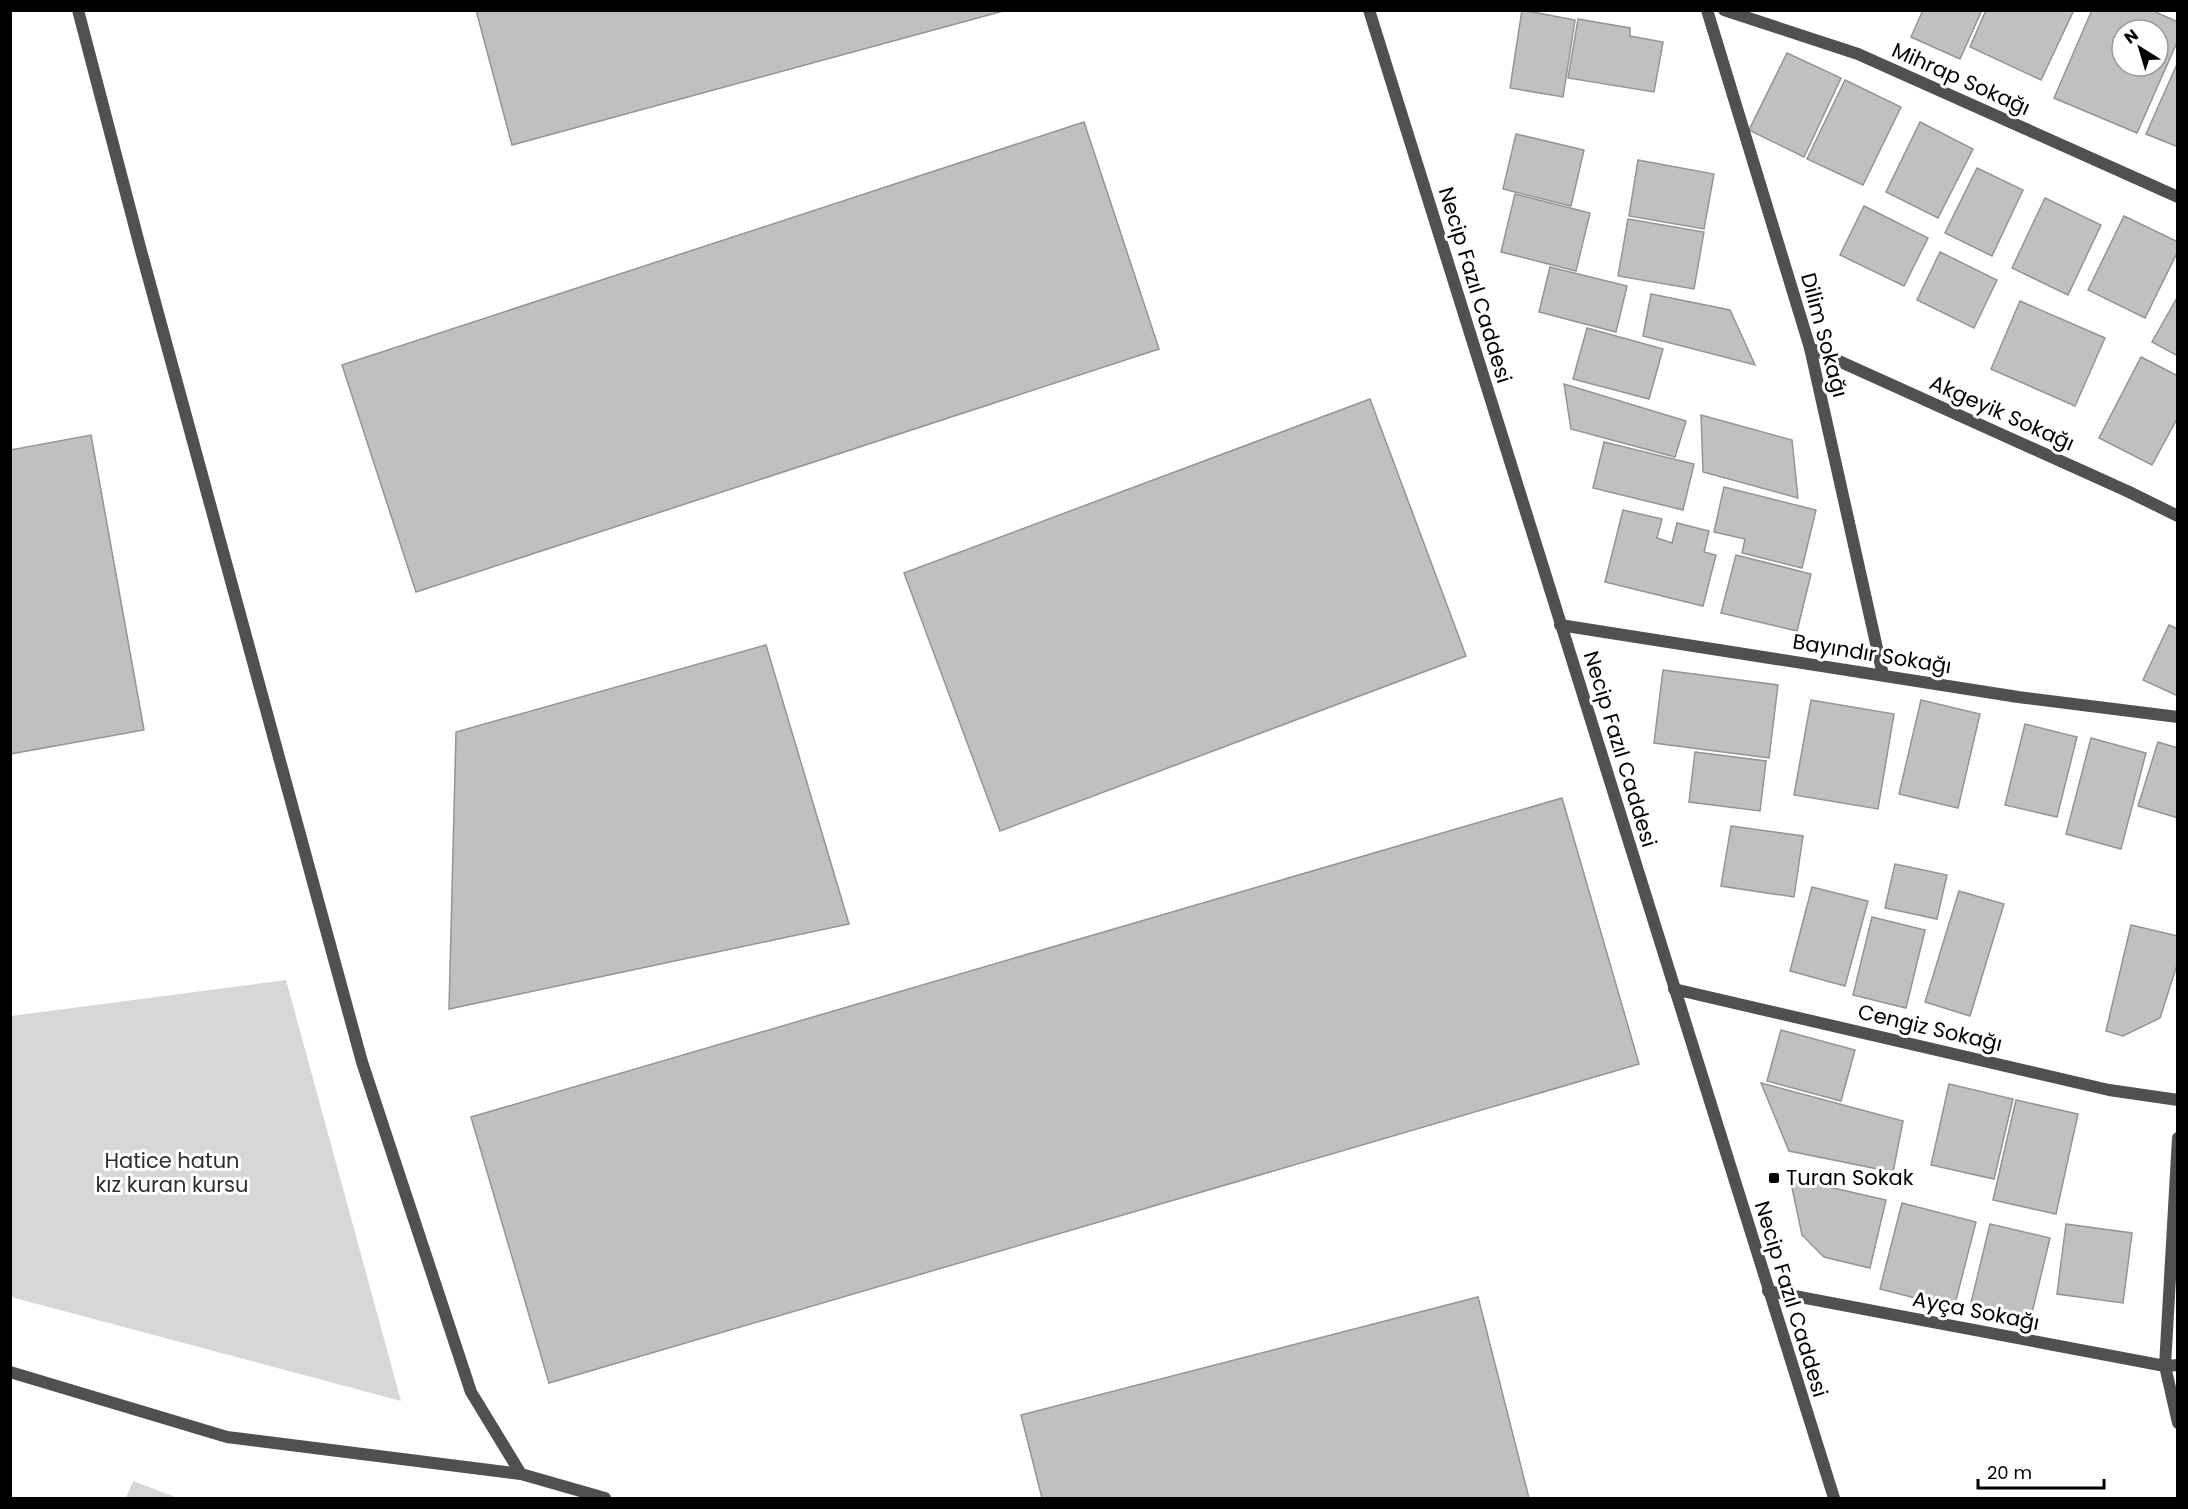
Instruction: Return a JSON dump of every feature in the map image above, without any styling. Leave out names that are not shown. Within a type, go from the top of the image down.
[{"type":"street","points":[[78,10],[146,270],[362,1062],[471,1392],[521,1474]]},
{"type":"street","name":"Necip Fazıl Caddesi","points":[[1369,10],[1834,1498]]},
{"type":"street","name":"Dilim Sokağı","points":[[1707,10],[1810,348],[1883,675]]},
{"type":"street","name":"Mihrap Sokağı","points":[[1724,10],[1857,54],[2178,198]]},
{"type":"street","name":"Akgeyik Sokağı","points":[[1810,348],[2178,516]]},
{"type":"street","name":"Bayındır Sokağı","points":[[1560,625],[2018,697],[2178,717]]},
{"type":"street","name":"Cengiz Sokağı","points":[[1674,989],[2109,1090],[2178,1100]]},
{"type":"street","points":[[2178,1138],[2171,1366],[2178,1423]]},
{"type":"street","name":"Ayça Sokağı","points":[[1768,1291],[2171,1366]]},
{"type":"street","points":[[10,1372],[227,1437],[521,1474],[605,1498]]},
{"type":"green space","name":"Hatice hatun kız kuran kursu","points":[[286,980],[401,1401],[11,1297],[11,1016]]},
{"type":"green space","points":[[133,1481],[178,1498],[126,1498]]},
{"type":"building","points":[[476,10],[1007,10],[512,145]]},
{"type":"building","points":[[1522,10],[1575,20],[1563,97],[1510,88]]},
{"type":"building","points":[[1923,10],[1982,10],[1960,59],[1911,37]]},
{"type":"building","points":[[1986,10],[2074,10],[2041,80],[1970,47]]},
{"type":"building","points":[[2092,10],[2151,10],[2169,18],[2110,18],[2110,78],[2161,78],[2137,133],[2054,98]]},
{"type":"building","points":[[2170,18],[2178,22],[2178,40],[2170,58]]},
{"type":"building","points":[[1578,19],[1630,28],[1630,36],[1663,42],[1654,92],[1568,78]]},
{"type":"building","points":[[1787,53],[1841,78],[1804,157],[1749,130]]},
{"type":"building","points":[[2178,62],[2178,147],[2146,134]]},
{"type":"building","points":[[1845,80],[1901,107],[1863,185],[1807,159]]},
{"type":"building","points":[[1084,122],[1159,349],[416,592],[342,365]]},
{"type":"building","points":[[1920,122],[1973,149],[1938,218],[1886,192]]},
{"type":"building","points":[[1516,134],[1584,150],[1571,206],[1503,189]]},
{"type":"building","points":[[1638,160],[1714,174],[1704,229],[1629,216]]},
{"type":"building","points":[[1977,168],[2023,190],[1992,256],[1945,233]]},
{"type":"building","points":[[1515,194],[1590,213],[1576,271],[1501,252]]},
{"type":"building","points":[[2045,198],[2101,225],[2068,295],[2012,268]]},
{"type":"building","points":[[1864,206],[1928,238],[1904,286],[1840,255]]},
{"type":"building","points":[[2124,216],[2178,242],[2178,251],[2145,318],[2088,290]]},
{"type":"building","points":[[1628,219],[1704,232],[1694,289],[1618,276]]},
{"type":"building","points":[[1940,252],[1997,280],[1974,328],[1917,300]]},
{"type":"building","points":[[1550,267],[1627,286],[1616,332],[1539,312]]},
{"type":"building","points":[[1651,294],[1730,310],[1755,365],[1643,336]]},
{"type":"building","points":[[2178,296],[2178,356],[2152,342]]},
{"type":"building","points":[[2020,301],[2105,338],[2075,406],[1991,369]]},
{"type":"building","points":[[1587,328],[1663,349],[1649,399],[1573,379]]},
{"type":"building","points":[[2141,357],[2178,376],[2178,417],[2152,465],[2099,438]]},
{"type":"building","points":[[1564,384],[1686,421],[1675,457],[1571,429]]},
{"type":"building","points":[[1370,399],[1466,656],[1000,831],[904,573]]},
{"type":"building","points":[[1701,415],[1792,440],[1798,498],[1703,472]]},
{"type":"building","points":[[91,435],[144,730],[10,754],[10,450]]},
{"type":"building","points":[[1604,442],[1694,464],[1683,510],[1593,488]]},
{"type":"building","points":[[1724,487],[1816,510],[1802,568],[1742,553],[1745,539],[1714,532]]},
{"type":"building","points":[[1623,510],[1662,519],[1657,538],[1672,543],[1677,523],[1709,531],[1704,552],[1716,555],[1703,606],[1605,582]]},
{"type":"building","points":[[1736,555],[1811,574],[1797,631],[1721,613]]},
{"type":"building","points":[[2169,625],[2178,629],[2178,696],[2143,680]]},
{"type":"building","points":[[766,645],[849,924],[449,1009],[456,732]]},
{"type":"building","points":[[1663,670],[1778,685],[1769,758],[1654,743]]},
{"type":"building","points":[[1811,700],[1894,714],[1878,809],[1794,795]]},
{"type":"building","points":[[1921,700],[1980,714],[1958,808],[1899,794]]},
{"type":"building","points":[[2025,724],[2077,737],[2057,817],[2005,805]]},
{"type":"building","points":[[2091,738],[2146,753],[2121,849],[2066,834]]},
{"type":"building","points":[[2158,742],[2178,748],[2178,818],[2138,806]]},
{"type":"building","points":[[1695,752],[1766,761],[1760,811],[1689,802]]},
{"type":"building","points":[[1562,798],[1639,1064],[549,1383],[471,1117]]},
{"type":"building","points":[[1731,826],[1803,836],[1794,897],[1721,886]]},
{"type":"building","points":[[1895,864],[1947,875],[1937,919],[1885,908]]},
{"type":"building","points":[[1812,887],[1868,901],[1845,986],[1790,971]]},
{"type":"building","points":[[1959,891],[2004,904],[1970,1016],[1925,1002]]},
{"type":"building","points":[[1872,917],[1925,930],[1906,1008],[1853,995]]},
{"type":"building","points":[[2131,925],[2178,936],[2178,962],[2160,1018],[2123,1036],[2106,1031]]},
{"type":"building","points":[[1781,1030],[1855,1050],[1841,1101],[1767,1081]]},
{"type":"building","points":[[1761,1083],[1903,1121],[1893,1172],[1789,1151]]},
{"type":"building","points":[[1949,1084],[2013,1099],[1994,1179],[1931,1165]]},
{"type":"building","points":[[2016,1100],[2078,1114],[2056,1214],[1993,1200]]},
{"type":"building","points":[[1790,1178],[1886,1200],[1870,1268],[1824,1257],[1802,1235]]},
{"type":"building","points":[[1902,1203],[1976,1222],[1954,1308],[1880,1289]]},
{"type":"building","points":[[1990,1224],[2050,1238],[2030,1321],[1970,1307]]},
{"type":"building","points":[[2066,1224],[2132,1233],[2123,1303],[2057,1294]]},
{"type":"building","points":[[1478,1297],[1529,1498],[1042,1498],[1021,1415]]},
{"type":"place","name":"Turan Sokak","points":[[1774,1178]]}]
